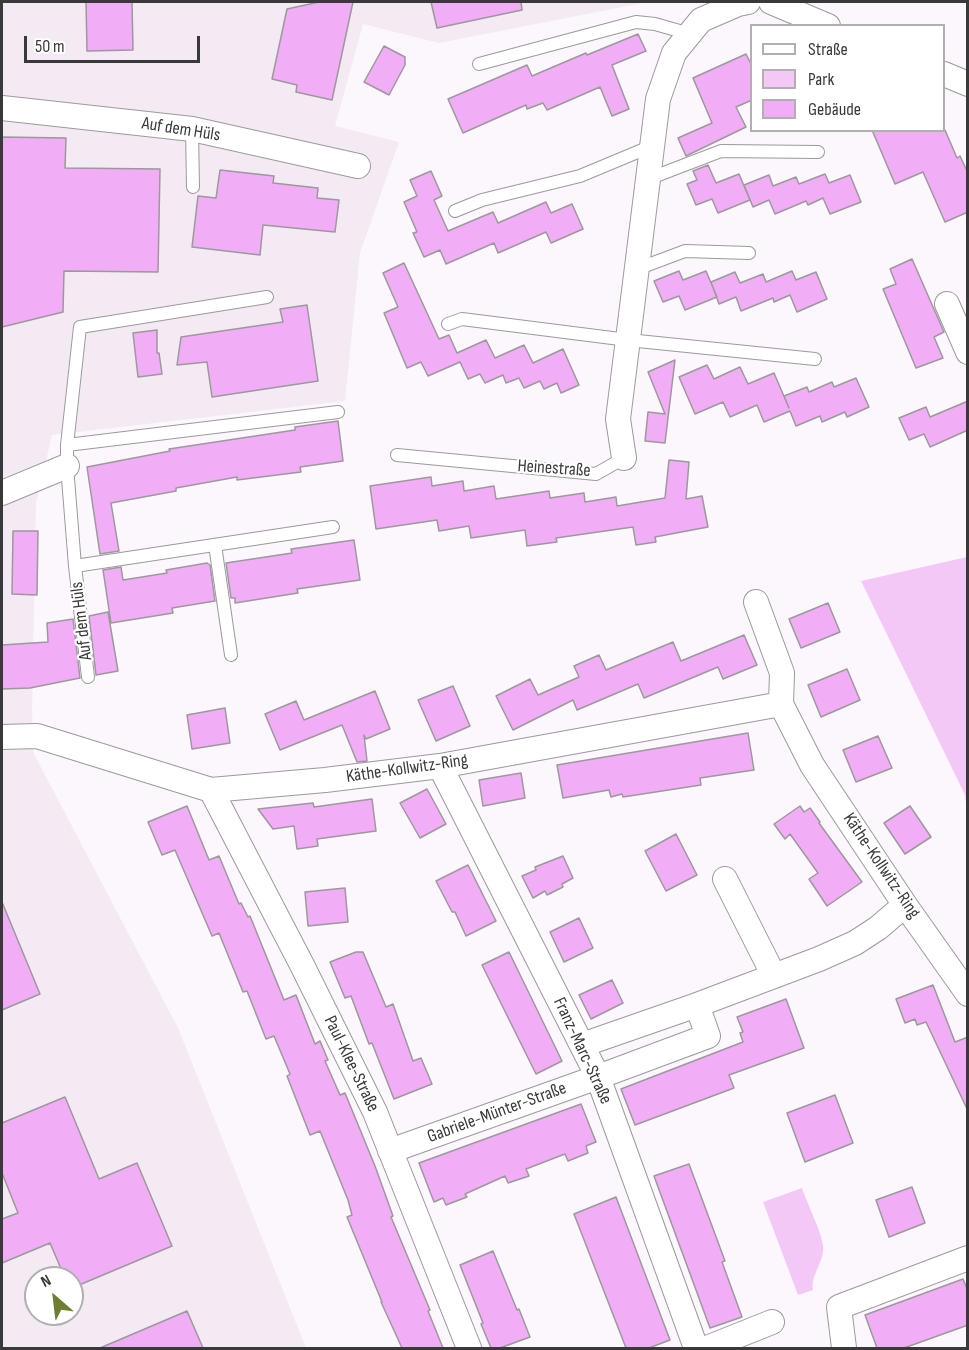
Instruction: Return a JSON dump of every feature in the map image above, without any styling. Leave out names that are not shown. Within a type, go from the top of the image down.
[{"type":"street","name":"Heinestraße","points":[[624,458],[618,419],[658,99],[674,53],[701,20],[748,2]]},
{"type":"street","points":[[771,2],[823,24]]},
{"type":"street","points":[[945,74],[968,84]]},
{"type":"street","name":"Auf dem Hüls","points":[[2,108],[192,129],[358,166]]},
{"type":"street","points":[[947,304],[968,352]]},
{"type":"street","points":[[2,493],[67,456]]},
{"type":"street","name":"Käthe-Kollwitz-Ring","points":[[756,602],[782,673],[781,704],[812,765],[968,994]]},
{"type":"street","name":"Käthe-Kollwitz-Ring","points":[[2,737],[37,736],[211,790],[325,780],[440,766],[781,704]]},
{"type":"street","name":"Franz-Marc-Straße","points":[[440,766],[598,1077],[696,1348]]},
{"type":"street","name":"Paul-Klee-Straße","points":[[211,790],[375,1112],[469,1348]]},
{"type":"street","points":[[725,879],[774,976]]},
{"type":"street","points":[[582,1046],[774,976],[855,943],[878,928],[905,904]]},
{"type":"street","name":"Gabriele-Münter-Straße","points":[[390,1151],[708,1036],[697,1005]]},
{"type":"street","points":[[844,1348],[839,1307],[968,1258]]},
{"type":"street","points":[[707,1348],[772,1322]]},
{"type":"lane","points":[[479,64],[636,22],[655,24],[690,34]]},
{"type":"lane","points":[[192,129],[193,187]]},
{"type":"lane","points":[[455,211],[482,200],[580,176],[652,146]]},
{"type":"lane","points":[[648,179],[720,151],[818,152]]},
{"type":"lane","points":[[637,269],[685,251],[748,252]]},
{"type":"lane","name":"Auf dem Hüls","points":[[88,676],[75,566],[67,456],[80,327],[267,297]]},
{"type":"lane","points":[[448,324],[462,319],[628,340],[815,359]]},
{"type":"lane","points":[[67,456],[338,412]]},
{"type":"lane","name":"Heinestraße","points":[[397,455],[596,474],[624,458]]},
{"type":"lane","name":"Auf dem Hüls","points":[[75,566],[333,527]]},
{"type":"lane","points":[[215,545],[231,655]]},
{"type":"shaded area","points":[[2,2],[648,2],[439,43],[363,24],[335,126],[399,142],[360,253],[345,401],[52,435],[36,503],[32,710],[34,754],[178,1028],[306,1348],[2,1348]]},
{"type":"green space","points":[[968,557],[967,812],[965,795],[861,581]]},
{"type":"green space","points":[[802,1188],[820,1232],[823,1251],[813,1290],[798,1295],[763,1202]]},
{"type":"building","points":[[86,2],[132,2],[133,50],[87,51]]},
{"type":"building","points":[[319,2],[353,2],[332,100],[296,92],[297,85],[272,79],[287,9]]},
{"type":"building","points":[[431,2],[521,2],[522,10],[437,28]]},
{"type":"building","points":[[638,34],[646,51],[612,65],[629,109],[612,116],[600,87],[547,110],[543,103],[527,109],[526,105],[463,133],[448,99],[527,65],[532,76]]},
{"type":"building","points":[[384,46],[405,57],[405,65],[389,95],[364,82]]},
{"type":"building","points":[[746,54],[750,62],[750,101],[736,107],[746,127],[686,156],[678,138],[712,123],[693,78]]},
{"type":"building","points":[[945,130],[957,158],[960,156],[968,173],[968,212],[945,222],[923,172],[895,184],[873,132],[945,132]]},
{"type":"building","points":[[2,137],[66,138],[65,168],[160,169],[158,272],[64,271],[63,312],[2,327]]},
{"type":"building","points":[[708,165],[716,183],[739,174],[750,200],[718,213],[712,199],[696,205],[687,184],[697,180],[693,171]]},
{"type":"building","points":[[220,170],[274,176],[273,183],[318,188],[317,198],[339,200],[335,232],[263,225],[260,255],[192,247],[198,196],[216,198]]},
{"type":"building","points":[[431,171],[442,196],[434,200],[448,231],[493,212],[498,223],[546,202],[551,213],[572,204],[583,229],[551,243],[546,232],[498,253],[494,243],[446,264],[440,250],[424,257],[413,233],[417,232],[404,202],[417,196],[410,180]]},
{"type":"building","points":[[825,174],[829,183],[850,175],[861,202],[830,214],[823,198],[808,205],[806,201],[775,214],[769,200],[753,207],[744,185],[769,175],[773,186],[796,177],[799,184]]},
{"type":"building","points":[[912,259],[944,332],[934,337],[943,358],[916,368],[883,289],[896,284],[890,269]]},
{"type":"building","points":[[404,263],[439,339],[449,335],[457,353],[486,340],[495,358],[524,345],[533,363],[563,349],[579,385],[561,393],[557,383],[544,389],[540,381],[524,388],[519,378],[506,383],[503,375],[485,383],[480,374],[468,379],[460,362],[428,376],[421,362],[407,368],[384,313],[398,307],[383,273]]},
{"type":"building","points":[[679,271],[683,280],[706,271],[717,297],[685,310],[679,296],[663,302],[654,281]]},
{"type":"building","points":[[792,271],[796,280],[816,272],[827,299],[797,312],[790,295],[774,302],[773,298],[741,311],[736,297],[719,304],[711,282],[735,272],[740,283],[763,274],[766,282]]},
{"type":"building","points":[[307,305],[318,381],[212,397],[207,362],[177,365],[181,337],[283,322],[280,309]]},
{"type":"building","points":[[157,330],[157,353],[159,353],[162,374],[138,377],[133,333]]},
{"type":"building","points":[[675,360],[665,443],[645,441],[648,412],[665,414],[648,372]]},
{"type":"building","points":[[707,365],[714,379],[740,367],[748,384],[774,373],[789,408],[784,396],[807,387],[809,392],[832,382],[834,387],[856,378],[869,407],[847,417],[845,412],[822,422],[820,416],[796,426],[790,411],[764,422],[757,405],[730,417],[723,402],[695,414],[679,377]]},
{"type":"building","points":[[968,401],[968,430],[930,447],[924,434],[909,440],[899,418],[926,407],[930,417]]},
{"type":"building","points":[[338,421],[343,461],[300,467],[301,472],[237,480],[237,477],[111,503],[119,551],[100,554],[87,467],[170,451],[169,449],[295,430],[295,427]]},
{"type":"building","points":[[669,460],[689,462],[686,499],[702,496],[708,527],[655,537],[656,542],[636,545],[633,527],[556,538],[557,542],[527,546],[525,530],[471,538],[469,526],[439,531],[437,520],[376,529],[370,486],[431,477],[432,486],[463,481],[464,491],[494,486],[496,499],[549,491],[550,498],[584,493],[585,502],[616,497],[617,506],[665,498]]},
{"type":"building","points":[[13,531],[38,531],[37,595],[12,594]]},
{"type":"building","points":[[354,540],[360,580],[297,589],[298,593],[235,603],[235,598],[231,598],[226,563],[292,553],[291,549]]},
{"type":"building","points":[[207,563],[210,565],[215,601],[172,608],[173,613],[111,623],[103,570],[121,567],[123,580],[167,573],[166,570]]},
{"type":"building","points":[[828,603],[840,632],[801,648],[789,619]]},
{"type":"building","points":[[108,612],[118,671],[96,675],[89,616]]},
{"type":"building","points":[[73,619],[80,678],[30,688],[2,689],[2,645],[48,642],[47,623]]},
{"type":"building","points":[[744,635],[757,665],[723,679],[718,667],[644,698],[638,684],[577,710],[573,700],[513,730],[496,696],[530,679],[538,695],[579,677],[574,666],[599,655],[606,670],[673,642],[681,661]]},
{"type":"building","points":[[847,669],[860,700],[821,717],[808,685]]},
{"type":"building","points":[[453,686],[470,726],[436,741],[418,700]]},
{"type":"building","points":[[375,691],[390,729],[366,739],[364,735],[367,761],[357,762],[342,725],[280,750],[265,714],[296,701],[304,720]]},
{"type":"building","points":[[225,708],[230,743],[192,749],[187,715]]},
{"type":"building","points":[[748,733],[754,770],[700,778],[701,785],[623,797],[622,794],[611,797],[609,790],[563,798],[557,765]]},
{"type":"building","points":[[878,736],[892,768],[856,782],[843,750]]},
{"type":"building","points":[[521,773],[525,798],[483,806],[479,780]]},
{"type":"building","points":[[427,789],[446,824],[420,838],[400,803]]},
{"type":"building","points":[[372,799],[376,831],[317,839],[318,846],[297,849],[294,826],[273,829],[258,809],[313,803],[314,807]]},
{"type":"building","points":[[187,806],[209,860],[219,856],[239,904],[241,903],[248,917],[250,916],[284,1000],[296,995],[315,1044],[320,1041],[328,1060],[325,1061],[340,1095],[345,1093],[375,1166],[393,1216],[391,1217],[430,1310],[428,1311],[443,1348],[402,1348],[347,1217],[352,1215],[348,1200],[320,1131],[310,1135],[287,1076],[290,1074],[274,1036],[266,1039],[247,991],[243,992],[219,933],[212,936],[175,850],[162,855],[148,822]]},
{"type":"building","points":[[800,806],[804,812],[810,808],[862,882],[827,906],[809,879],[818,873],[790,834],[785,839],[774,824]]},
{"type":"building","points":[[910,806],[931,837],[905,854],[884,823]]},
{"type":"building","points":[[676,834],[697,875],[666,891],[645,851]]},
{"type":"building","points":[[563,856],[573,878],[562,884],[563,887],[547,895],[545,891],[533,898],[522,876],[536,870],[535,867]]},
{"type":"building","points":[[468,865],[496,921],[466,936],[455,912],[452,912],[436,881]]},
{"type":"building","points":[[345,888],[348,922],[308,926],[305,892]]},
{"type":"building","points":[[2,902],[40,994],[2,1010]]},
{"type":"building","points":[[579,918],[593,948],[564,962],[550,932]]},
{"type":"building","points":[[356,952],[363,952],[386,1007],[393,1004],[413,1061],[421,1058],[432,1084],[394,1099],[372,1043],[369,1044],[351,996],[345,998],[330,962]]},
{"type":"building","points":[[509,952],[562,1061],[536,1074],[482,965]]},
{"type":"building","points":[[612,980],[623,1003],[591,1019],[579,995]]},
{"type":"building","points":[[933,985],[955,1042],[968,1037],[968,1111],[926,1022],[917,1025],[915,1019],[905,1023],[896,999]]},
{"type":"building","points":[[786,999],[804,1048],[729,1075],[734,1088],[635,1125],[621,1089],[743,1042],[740,1033],[743,1032],[737,1017]]},
{"type":"building","points":[[835,1095],[853,1143],[805,1162],[787,1113]]},
{"type":"building","points":[[65,1097],[99,1179],[137,1163],[172,1246],[84,1283],[84,1266],[60,1266],[50,1243],[2,1263],[2,1219],[18,1213],[2,1173],[2,1123]]},
{"type":"building","points":[[581,1104],[596,1142],[586,1146],[588,1153],[568,1161],[565,1154],[526,1169],[529,1176],[508,1183],[505,1176],[465,1194],[467,1197],[446,1205],[443,1198],[434,1202],[419,1163]]},
{"type":"building","points":[[689,1164],[725,1261],[722,1262],[742,1317],[710,1328],[654,1176]]},
{"type":"building","points":[[912,1187],[925,1223],[889,1237],[876,1200]]},
{"type":"building","points":[[616,1197],[670,1340],[649,1348],[626,1348],[574,1214]]},
{"type":"building","points":[[493,1251],[530,1337],[500,1348],[491,1348],[460,1265]]},
{"type":"building","points":[[963,1279],[968,1291],[968,1325],[904,1348],[877,1348],[865,1315]]},
{"type":"building","points":[[187,1311],[203,1348],[100,1348]]}]
